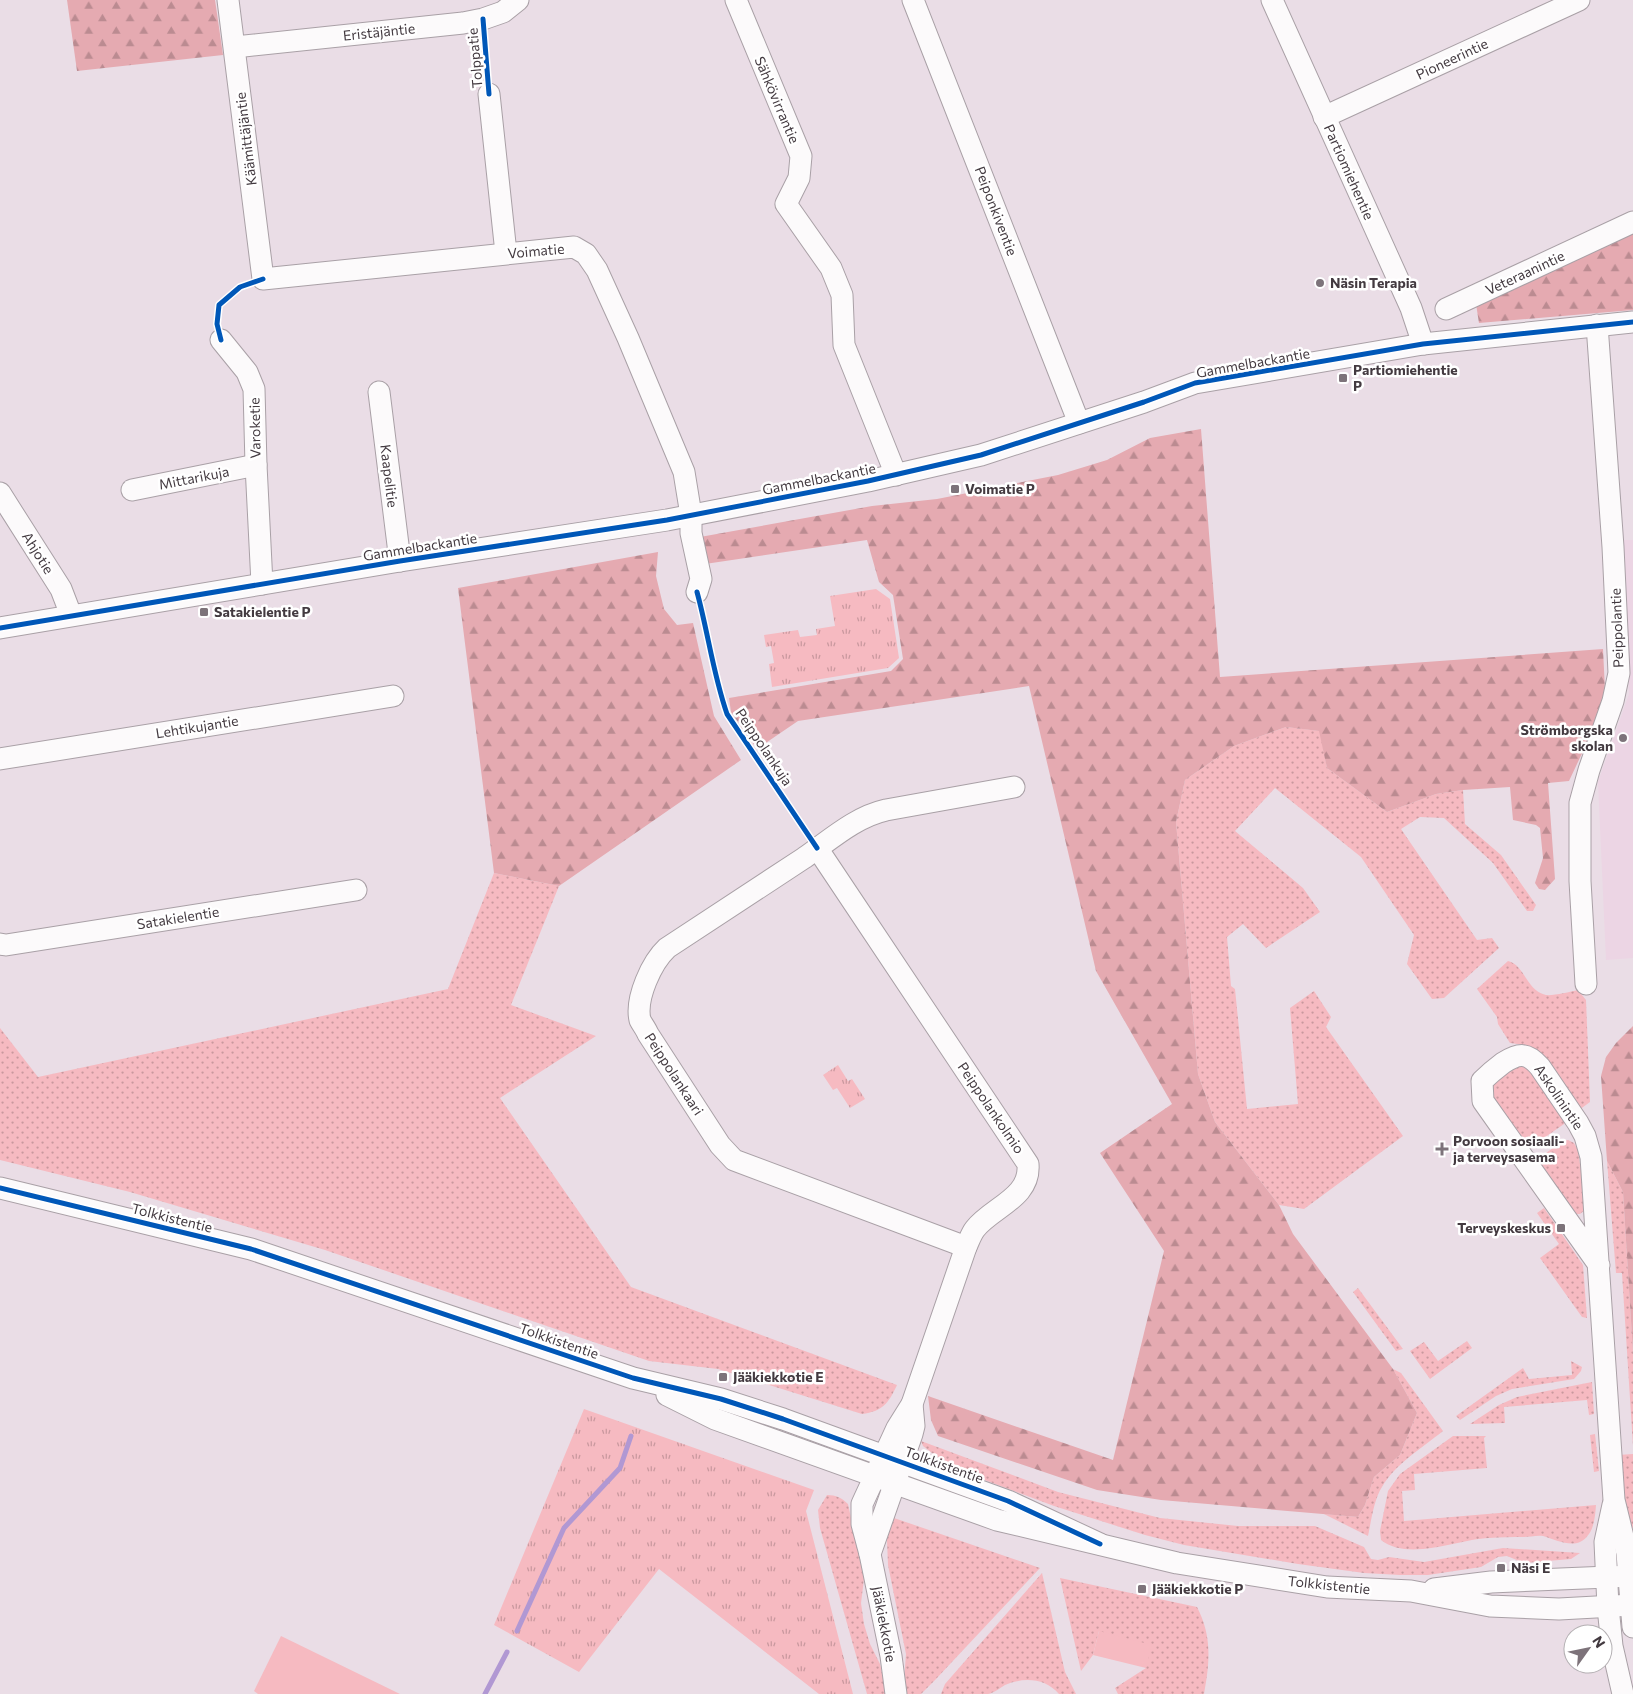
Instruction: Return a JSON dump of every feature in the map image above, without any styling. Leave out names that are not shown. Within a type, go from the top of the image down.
[{"type":"street","name":"Käämittäjäntie","points":[[228,0],[263,279]]},
{"type":"street","name":"Eristäjäntie","points":[[235,47],[463,23],[503,12],[518,0]]},
{"type":"street","name":"Sähkövirrantie","points":[[736,0],[800,156],[799,178],[786,204],[831,268],[842,295],[844,345],[896,475]]},
{"type":"street","name":"Peiponkiventie","points":[[913,0],[1079,422]]},
{"type":"street","name":"Partiomiehentie","points":[[1272,0],[1411,308],[1423,344]]},
{"type":"street","name":"Pioneerintie","points":[[1324,117],[1579,0]]},
{"type":"street","name":"Tolppatie","points":[[489,94],[506,254]]},
{"type":"street","name":"Veteraanintie","points":[[1446,309],[1633,222]]},
{"type":"street","name":"Voimatie","points":[[263,279],[574,248],[586,254],[597,270],[628,338],[684,472],[692,516]]},
{"type":"street","name":"Gammelbackantie","points":[[0,628],[400,561],[692,516],[896,475],[981,455],[1195,383],[1423,344],[1633,322]]},
{"type":"street","name":"Peippolantie","points":[[1586,984],[1580,881],[1580,803],[1589,770],[1613,701],[1619,673],[1613,547],[1598,325]]},
{"type":"street","name":"Varoketie","points":[[221,340],[247,372],[254,389],[262,584]]},
{"type":"street","name":"Kaapelitie","points":[[378,392],[400,561]]},
{"type":"street","name":"Mittarikuja","points":[[132,490],[256,465]]},
{"type":"street","name":"Ahjotie","points":[[0,493],[60,589],[70,615]]},
{"type":"street","points":[[692,516],[691,533],[701,579],[697,592]]},
{"type":"street","name":"Lehtikujantie","points":[[0,758],[393,696]]},
{"type":"street","name":"Peippolankaari","points":[[966,1247],[734,1160],[720,1145],[640,1020],[640,1006],[642,991],[654,964],[660,954],[667,948],[871,813],[1014,787]]},
{"type":"street","name":"Peippolankolmio","points":[[818,848],[1028,1164],[1029,1175],[1020,1192],[976,1229],[966,1247],[912,1404],[901,1420],[893,1458]]},
{"type":"street","name":"Satakielentie","points":[[0,944],[6,945],[356,890]]},
{"type":"street","name":"Askolinintie","points":[[1599,1265],[1483,1101],[1482,1081],[1490,1072],[1515,1056],[1526,1056],[1533,1059],[1578,1123],[1591,1157],[1599,1265],[1614,1500],[1631,1576],[1633,1627]]},
{"type":"street","name":"Tolkkistentie","points":[[0,1188],[251,1249],[633,1378],[721,1400],[783,1419],[1008,1500],[1100,1544]]},
{"type":"street","name":"Tolkkistentie","points":[[633,1378],[715,1419],[997,1520],[1177,1563],[1327,1587],[1411,1591],[1490,1606],[1559,1609],[1632,1605]]},
{"type":"street","points":[[870,1554],[895,1484],[893,1458]]},
{"type":"street","name":"Jääkiekkotie","points":[[893,1458],[874,1476],[862,1504],[862,1524],[891,1656],[896,1694]]},
{"type":"street","name":"Askolinintie","points":[[1614,1500],[1606,1542],[1608,1607],[1612,1646],[1623,1694]]},
{"type":"street","name":"Tolkkistentie","points":[[1411,1591],[1491,1582],[1631,1576]]},
{"type":"shaded area","name":"Strömborgska skolan","points":[[1623,540],[1633,540],[1633,958],[1606,960],[1598,782],[1629,694]]},
{"type":"green space","points":[[67,0],[215,0],[223,55],[77,71]]},
{"type":"green space","points":[[1633,231],[1633,310],[1479,323],[1476,304]]},
{"type":"green space","points":[[1201,429],[1220,677],[1603,649],[1605,690],[1601,713],[1569,781],[1548,783],[1555,879],[1545,890],[1539,889],[1535,883],[1543,858],[1540,828],[1536,825],[1513,820],[1510,787],[1436,794],[1387,812],[1327,768],[1319,731],[1286,727],[1234,746],[1185,780],[1176,822],[1198,1074],[1215,1122],[1279,1205],[1293,1234],[1393,1369],[1417,1413],[1400,1455],[1374,1477],[1365,1505],[1358,1517],[1161,1500],[1097,1490],[938,1436],[931,1420],[928,1396],[1113,1460],[1164,1251],[1100,1153],[1172,1104],[1096,971],[1029,686],[798,721],[757,749],[731,712],[729,698],[891,671],[903,659],[893,595],[879,582],[867,540],[705,564],[700,537],[872,506],[937,499],[1058,475],[1107,460],[1150,438]]},
{"type":"green space","points":[[658,552],[656,576],[664,609],[677,625],[693,623],[714,716],[741,760],[559,886],[494,873],[458,588]]},
{"type":"green space","points":[[876,589],[890,599],[899,658],[888,668],[772,687],[769,664],[774,663],[771,646],[766,647],[764,635],[798,630],[800,637],[817,635],[816,629],[835,626],[830,596]]},
{"type":"green space","points":[[1286,727],[1320,731],[1327,768],[1387,812],[1436,794],[1463,790],[1465,824],[1501,855],[1536,905],[1533,911],[1527,911],[1493,863],[1444,818],[1420,817],[1401,829],[1477,940],[1492,938],[1499,948],[1444,998],[1432,999],[1407,964],[1414,935],[1361,857],[1275,788],[1235,831],[1303,888],[1320,912],[1266,948],[1243,924],[1227,937],[1231,986],[1235,989],[1247,1109],[1298,1104],[1290,1008],[1314,991],[1331,1017],[1326,1027],[1403,1136],[1304,1209],[1279,1205],[1215,1122],[1198,1074],[1176,822],[1185,780],[1234,746]]},
{"type":"green space","points":[[494,873],[559,886],[511,1005],[596,1036],[500,1098],[631,1287],[897,1385],[888,1402],[880,1409],[862,1414],[718,1369],[649,1361],[325,1250],[130,1192],[0,1160],[0,1028],[38,1077],[448,989]]},
{"type":"green space","points":[[1508,961],[1518,967],[1539,993],[1553,995],[1578,990],[1586,1000],[1590,1102],[1579,1110],[1542,1054],[1525,1045],[1510,1043],[1498,1024],[1497,1017],[1477,989]]},
{"type":"green space","points":[[1633,1026],[1633,1353],[1623,1192],[1607,1161],[1601,1076],[1606,1057],[1616,1043]]},
{"type":"green space","points":[[838,1065],[848,1081],[852,1079],[865,1099],[850,1108],[837,1088],[833,1090],[823,1075]]},
{"type":"green space","points":[[1527,1065],[1565,1122],[1528,1149],[1493,1098],[1492,1088],[1494,1083],[1515,1067]]},
{"type":"green space","points":[[1568,1140],[1574,1143],[1578,1150],[1586,1206],[1585,1210],[1580,1214],[1576,1214],[1536,1160],[1563,1141]]},
{"type":"green space","points":[[1607,1161],[1623,1192],[1633,1353],[1633,1446],[1622,1273],[1616,1273]]},
{"type":"green space","points":[[1544,1208],[1583,1265],[1587,1318],[1582,1317],[1540,1258],[1559,1244],[1537,1213]]},
{"type":"green space","points":[[1358,1288],[1403,1349],[1396,1351],[1353,1292]]},
{"type":"green space","points":[[1467,1341],[1472,1348],[1430,1379],[1410,1351],[1424,1342],[1438,1361]]},
{"type":"green space","points":[[1571,1361],[1582,1367],[1574,1379],[1512,1389],[1496,1396],[1460,1420],[1456,1416],[1523,1368],[1529,1379],[1572,1375]]},
{"type":"green space","points":[[1393,1369],[1401,1373],[1443,1431],[1410,1457],[1387,1479],[1377,1498],[1368,1536],[1324,1514],[1358,1517],[1365,1505],[1374,1477],[1400,1455],[1417,1413]]},
{"type":"green space","points":[[1592,1382],[1594,1414],[1589,1415],[1587,1400],[1504,1407],[1505,1423],[1470,1424],[1499,1405],[1517,1397]]},
{"type":"green space","points":[[584,1409],[814,1490],[806,1511],[853,1694],[819,1694],[659,1569],[579,1672],[494,1625]]},
{"type":"green space","points":[[1595,1434],[1599,1471],[1594,1472],[1590,1435]]},
{"type":"green space","points":[[1453,1436],[1486,1436],[1484,1438],[1487,1468],[1414,1474],[1415,1490],[1402,1491],[1404,1521],[1596,1505],[1591,1531],[1585,1539],[1571,1544],[1538,1536],[1477,1539],[1434,1548],[1405,1549],[1392,1546],[1381,1540],[1380,1531],[1388,1491],[1400,1474]]},
{"type":"green space","points":[[921,1441],[1058,1492],[1160,1518],[1238,1526],[1315,1526],[1364,1547],[1371,1559],[1378,1560],[1389,1557],[1424,1562],[1503,1548],[1580,1553],[1571,1559],[1524,1563],[1507,1556],[1498,1557],[1481,1567],[1428,1575],[1400,1575],[1364,1573],[1298,1564],[1184,1545],[1145,1535],[1054,1506],[982,1479],[948,1463],[923,1446]]},
{"type":"green space","points":[[1633,1454],[1633,1529],[1625,1512],[1618,1455]]},
{"type":"green space","points":[[827,1495],[839,1497],[848,1504],[864,1579],[861,1603],[864,1624],[870,1644],[880,1664],[887,1694],[867,1694],[820,1528],[818,1510]]},
{"type":"green space","points":[[894,1518],[1040,1568],[921,1694],[903,1694],[906,1654],[888,1565],[888,1528]]},
{"type":"green space","points":[[1042,1573],[1065,1672],[1076,1694],[1059,1694],[1041,1682],[1027,1680],[1012,1682],[988,1694],[941,1694],[945,1684]]},
{"type":"green space","points":[[1060,1578],[1197,1607],[1205,1628],[1208,1649],[1208,1671],[1204,1694],[1118,1694],[1115,1688],[1146,1668],[1099,1631],[1093,1655],[1081,1671]]},
{"type":"green space","points":[[1099,1631],[1152,1645],[1146,1668],[1093,1655]]},
{"type":"green space","points":[[281,1636],[400,1694],[258,1694],[254,1691]]},
{"type":"waterway","points":[[517,1631],[564,1528],[620,1468],[631,1436]]},
{"type":"waterway","points":[[485,1694],[507,1652]]},
{"type":"cycle path","points":[[483,19],[489,94]]},
{"type":"cycle path","points":[[221,340],[217,324],[219,305],[240,287],[263,279]]},
{"type":"cycle path","points":[[0,628],[400,561],[667,520],[868,481],[981,455],[1144,402],[1195,383],[1423,344],[1633,322]]},
{"type":"cycle path","name":"Peippolankuja","points":[[697,592],[718,684],[727,714],[817,848]]},
{"type":"cycle path","points":[[0,1188],[251,1249],[633,1378],[721,1399],[783,1419],[1008,1501],[1100,1544]]},
{"type":"place","name":"Näsin Terapia","points":[[1320,283]]},
{"type":"place","name":"Partiomiehentie P","points":[[1343,378]]},
{"type":"place","name":"Voimatie P","points":[[955,489]]},
{"type":"place","name":"Satakielentie P","points":[[204,612]]},
{"type":"place","name":"Strömborgska skolan","points":[[1623,738]]},
{"type":"place","name":"Porvoon sosiaali- ja terveysasema","points":[[1442,1149]]},
{"type":"place","name":"Terveyskeskus","points":[[1561,1228]]},
{"type":"place","name":"Jääkiekkotie E","points":[[723,1377]]},
{"type":"place","name":"Näsi E","points":[[1501,1568]]},
{"type":"place","name":"Jääkiekkotie P","points":[[1142,1589]]}]
